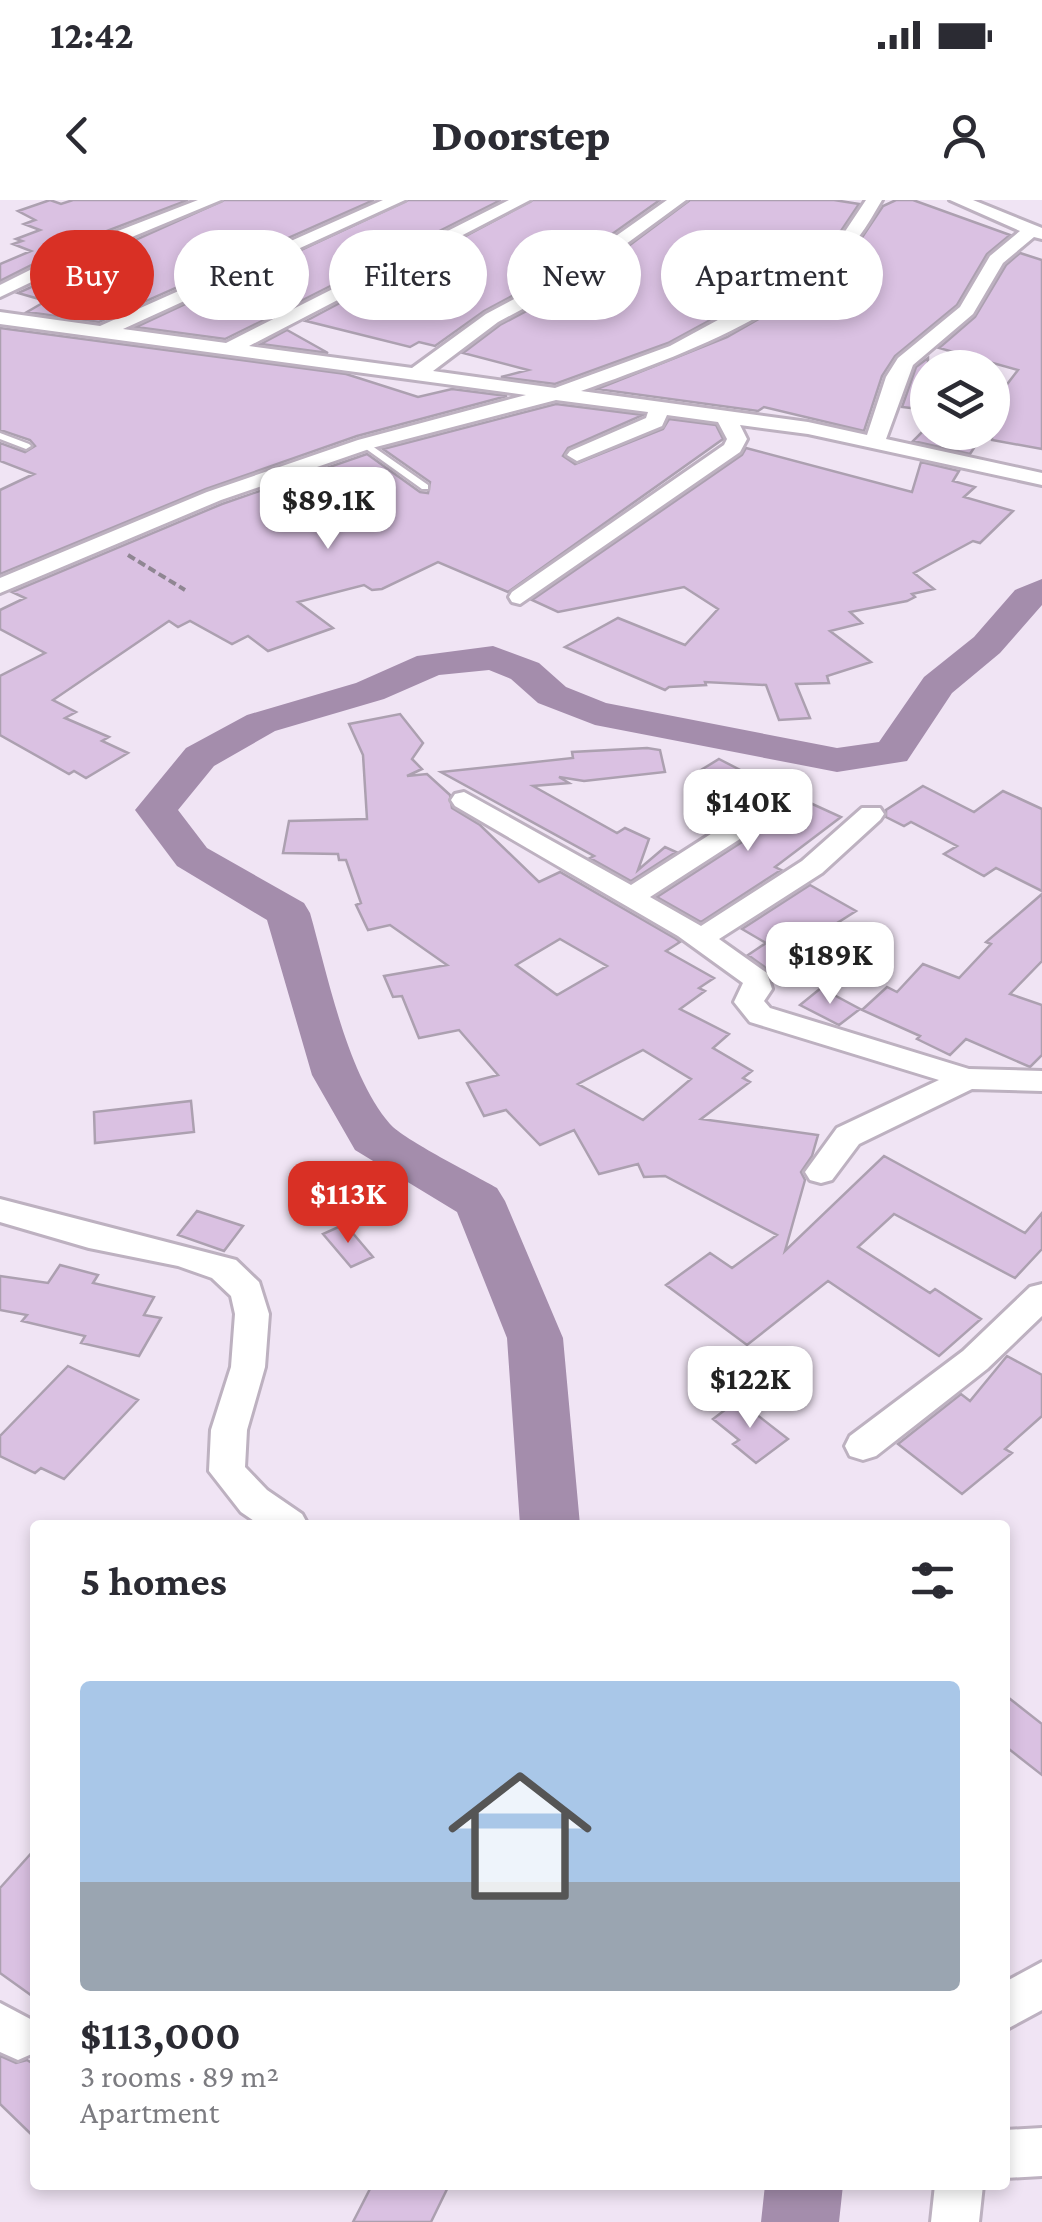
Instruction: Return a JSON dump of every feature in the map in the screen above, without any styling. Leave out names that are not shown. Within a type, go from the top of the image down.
[{"type":"street","points":[[0,292],[80,252],[213,200]]},
{"type":"street","points":[[102,332],[396,200]]},
{"type":"street","points":[[232,348],[522,200]]},
{"type":"street","points":[[417,374],[492,318],[571,276],[678,200]]},
{"type":"street","points":[[0,586],[178,509],[365,444],[558,393],[677,350],[775,298],[823,265],[848,239],[874,200]]},
{"type":"street","points":[[958,200],[1037,232]]},
{"type":"street","points":[[996,215],[1018,205]]},
{"type":"street","points":[[875,440],[904,362],[968,310],[996,260],[1037,232]]},
{"type":"street","points":[[0,318],[725,416],[875,440],[1042,479]]},
{"type":"street","points":[[577,455],[655,422],[660,407]]},
{"type":"street","points":[[520,597],[733,448],[737,438],[725,416]]},
{"type":"street","points":[[464,800],[700,939],[757,979],[758,989],[748,1002],[760,1016],[968,1079],[1042,1082]]},
{"type":"street","points":[[631,897],[776,804]]},
{"type":"street","points":[[700,939],[812,867],[871,814]]},
{"type":"street","points":[[821,1172],[848,1136],[968,1079]]},
{"type":"street","points":[[0,1210],[89,1236],[181,1254],[224,1269],[247,1290],[252,1314],[248,1367],[229,1430],[227,1471],[254,1501],[282,1520]]},
{"type":"street","points":[[864,1446],[975,1360],[1042,1296]]},
{"type":"street","points":[[1010,2005],[1042,1984]]},
{"type":"street","points":[[1010,2154],[1042,2152]]},
{"type":"street","points":[[955,2222],[958,2190]]},
{"type":"lane","points":[[0,436],[26,446]]},
{"type":"lane","points":[[365,444],[425,488]]},
{"type":"path","points":[[104,540],[185,590]]},
{"type":"building","points":[[50,200],[61,204],[73,200],[188,200],[110,230],[40,230],[24,224],[35,220],[18,211]]},
{"type":"building","points":[[224,200],[374,200],[306,230],[174,230],[174,289],[154,298],[154,232]]},
{"type":"building","points":[[408,200],[501,200],[442,230],[344,230]]},
{"type":"building","points":[[533,200],[660,200],[618,230],[507,230],[507,299],[487,309],[487,230],[477,230]]},
{"type":"building","points":[[690,200],[834,200],[859,204],[842,230],[661,230],[661,320],[710,320],[668,343],[555,384],[501,377],[528,370],[463,353],[509,320],[641,320],[641,237]]},
{"type":"building","points":[[896,200],[913,200],[1010,235],[987,254],[957,305],[895,356],[882,376],[864,431],[764,407],[758,411],[597,389],[727,337],[757,320],[883,320],[883,230],[867,230],[883,206]]},
{"type":"building","points":[[30,234],[30,251],[13,244],[22,241],[16,239]]},
{"type":"building","points":[[329,237],[329,287],[309,297],[309,246]]},
{"type":"building","points":[[30,251],[30,266],[0,281],[0,264]]},
{"type":"building","points":[[1020,253],[1042,260],[1042,449],[1010,443],[1010,380],[1018,370],[1010,368],[1010,350],[939,348],[975,317],[1006,265]]},
{"type":"building","points":[[174,309],[174,320],[264,320],[225,339],[136,327]]},
{"type":"building","points":[[329,309],[329,320],[471,320],[435,346],[419,342],[410,347],[306,321]]},
{"type":"building","points":[[0,328],[346,374],[418,397],[452,389],[507,396],[357,436],[206,489],[0,574],[0,490],[34,474],[0,461],[0,443],[25,452],[35,446],[30,440],[0,430]]},
{"type":"building","points":[[287,330],[328,353],[261,344]]},
{"type":"building","points":[[910,384],[910,408],[902,407]]},
{"type":"building","points":[[556,404],[643,415],[568,448],[563,456],[575,464],[663,429],[669,419],[716,425],[723,439],[508,592],[438,562],[382,589],[372,590],[364,585],[298,602],[333,628],[268,651],[248,636],[232,644],[190,621],[178,627],[169,621],[53,700],[76,712],[65,718],[109,737],[102,741],[128,753],[86,778],[74,771],[69,774],[0,735],[0,676],[45,653],[0,629],[0,610],[25,598],[12,592],[222,504],[367,454],[420,492],[428,493],[430,482],[383,449]]},
{"type":"building","points":[[746,448],[912,492],[921,462],[959,471],[953,481],[975,487],[964,497],[1013,511],[980,543],[973,541],[914,573],[934,589],[912,594],[915,597],[907,601],[850,612],[862,623],[830,631],[871,662],[827,676],[829,683],[796,684],[810,718],[779,720],[766,685],[705,682],[706,685],[665,690],[565,647],[618,618],[685,645],[718,609],[684,587],[558,612],[532,600],[742,455]]},
{"type":"building","points":[[400,714],[423,743],[412,759],[422,769],[407,776],[427,774],[450,795],[452,808],[480,825],[539,882],[560,872],[676,939],[680,942],[666,951],[714,978],[699,988],[705,991],[680,1009],[729,1034],[713,1048],[752,1071],[743,1078],[750,1082],[701,1119],[818,1135],[812,1156],[801,1172],[805,1180],[785,1251],[884,1156],[1025,1233],[1042,1213],[1042,1249],[1015,1278],[894,1214],[858,1247],[930,1293],[935,1289],[981,1319],[939,1356],[828,1281],[747,1345],[666,1285],[710,1253],[732,1268],[777,1235],[665,1176],[644,1177],[638,1164],[599,1174],[574,1130],[540,1145],[506,1110],[484,1116],[467,1083],[498,1075],[459,1030],[419,1038],[402,996],[393,997],[384,976],[447,965],[390,925],[368,930],[356,905],[361,903],[346,860],[339,860],[338,854],[283,853],[289,821],[367,819],[363,755],[349,724]],"holes":[[[560,939],[607,966],[557,995],[516,965]],[[643,1050],[691,1079],[643,1120],[578,1084]]]},
{"type":"building","points":[[660,750],[665,772],[584,781],[559,777],[569,783],[533,786],[617,833],[625,828],[649,839],[638,870],[665,847],[676,852],[631,881],[590,858],[594,856],[441,772],[573,758],[572,752]]},
{"type":"building","points":[[719,759],[748,774],[722,790],[691,776]]},
{"type":"building","points":[[745,778],[808,802],[841,817],[775,867],[781,870],[701,922],[657,897],[787,813],[792,806],[785,794],[765,795],[738,812],[715,804]]},
{"type":"building","points":[[923,786],[974,812],[1003,791],[1042,809],[1042,891],[996,868],[984,876],[944,854],[957,846],[911,822],[904,826],[886,817],[886,810]]},
{"type":"building","points":[[810,885],[856,911],[766,968],[748,955],[766,943],[742,929]]},
{"type":"building","points":[[1042,894],[1042,961],[1010,994],[1042,1005],[1042,1055],[1030,1067],[966,1039],[950,1055],[917,1039],[920,1036],[862,1010],[887,987],[897,992],[923,964],[959,978],[991,944],[986,942]]},
{"type":"building","points":[[821,988],[860,1009],[839,1025],[800,1005]]},
{"type":"building","points":[[191,1101],[194,1132],[95,1143],[94,1112]]},
{"type":"building","points":[[197,1211],[243,1226],[224,1251],[178,1235]]},
{"type":"building","points":[[345,1224],[373,1257],[351,1267],[323,1234]]},
{"type":"building","points":[[60,1265],[98,1275],[93,1283],[154,1297],[144,1315],[161,1318],[139,1356],[81,1343],[85,1336],[22,1321],[27,1315],[0,1310],[0,1276],[48,1283]]},
{"type":"building","points":[[1007,1356],[1042,1375],[1042,1416],[1005,1449],[1012,1453],[962,1494],[898,1444],[961,1394],[970,1401]]},
{"type":"building","points":[[68,1366],[138,1400],[64,1479],[41,1468],[35,1473],[0,1456],[0,1436]]},
{"type":"building","points":[[738,1400],[788,1439],[756,1463],[733,1444],[739,1440],[713,1419]]},
{"type":"building","points":[[1010,1699],[1042,1724],[1042,1775],[1010,1750]]},
{"type":"building","points":[[30,1855],[30,1994],[0,1973],[0,1888]]},
{"type":"building","points":[[0,2056],[16,2063],[30,2062],[30,2133],[0,2104]]},
{"type":"building","points":[[369,2190],[447,2190],[431,2222],[353,2222]]},
{"type":"waterway","points":[[550,1520],[535,1338],[479,1201],[373,1138],[337,1075],[309,993],[288,913],[192,857],[156,810],[200,757],[261,723],[370,691],[431,664],[493,658],[525,671],[552,695],[595,713],[837,760],[893,752],[938,685],[987,645],[1028,598],[1042,590]]},
{"type":"waterway","points":[[800,2222],[803,2190]]}]
